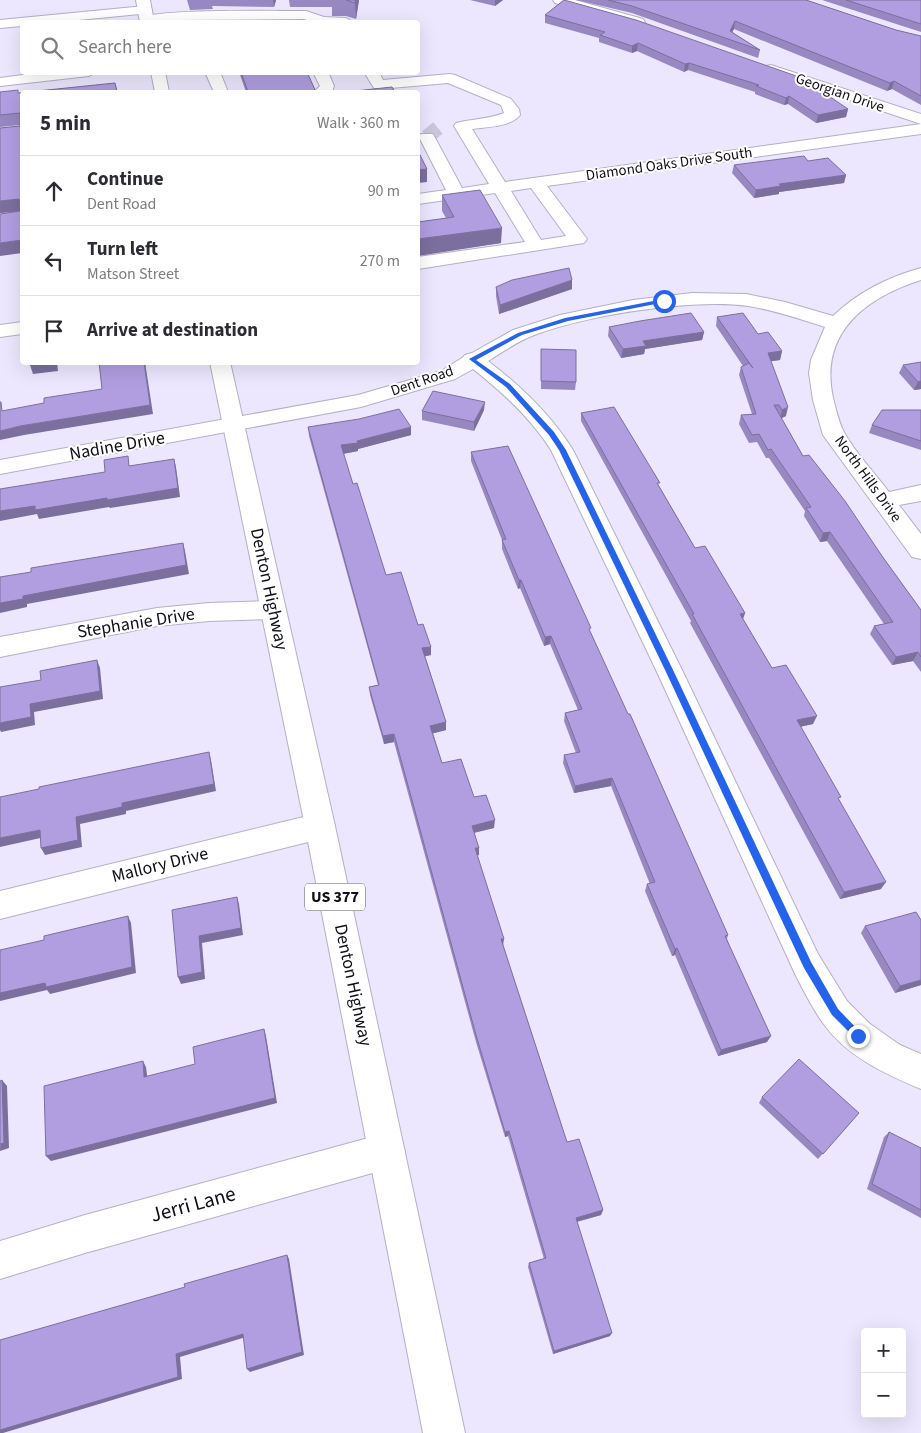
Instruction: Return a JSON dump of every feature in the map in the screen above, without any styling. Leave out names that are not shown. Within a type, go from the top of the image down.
[{"type":"street","points":[[560,0],[651,26]]},
{"type":"street","points":[[0,16],[91,11],[145,13],[179,10],[306,15],[319,20]]},
{"type":"street","points":[[28,20],[91,11]]},
{"type":"street","points":[[0,24],[20,21]]},
{"type":"street","points":[[0,35],[20,33]]},
{"type":"street","name":"Georgian Drive","points":[[762,66],[921,119]]},
{"type":"street","points":[[0,82],[62,75]]},
{"type":"street","points":[[159,75],[162,90]]},
{"type":"street","points":[[213,75],[219,90]]},
{"type":"street","points":[[322,75],[327,86],[326,90]]},
{"type":"street","points":[[374,75],[379,85],[414,77],[450,78],[506,102],[511,109],[512,115],[497,121],[454,127],[501,188],[506,200],[536,246]]},
{"type":"street","name":"Diamond Oaks Drive South","points":[[420,199],[921,129]]},
{"type":"street","points":[[427,136],[457,194]]},
{"type":"street","points":[[420,263],[578,239],[535,183]]},
{"type":"street","name":"North Hills Drive","points":[[921,274],[909,277],[863,301],[837,324],[832,331],[820,363],[827,415],[834,435],[883,501],[914,531],[921,552]]},
{"type":"street","name":"Dent Road","points":[[234,426],[361,401],[448,375],[472,359],[520,334],[567,319],[664,301],[746,300],[778,306],[837,324]]},
{"type":"street","points":[[0,331],[20,328]]},
{"type":"street","points":[[472,359],[508,386],[552,434],[562,450],[670,672],[807,965],[835,1012],[858,1036],[888,1057],[921,1072]]},
{"type":"street","name":"Denton Highway","points":[[221,365],[320,826],[444,1433]]},
{"type":"street","name":"Nadine Drive","points":[[0,467],[234,426]]},
{"type":"street","points":[[883,501],[921,494]]},
{"type":"street","name":"Stephanie Drive","points":[[0,647],[157,617],[209,612],[273,610]]},
{"type":"street","name":"Mallory Drive","points":[[0,904],[320,826]]},
{"type":"street","name":"Jerri Lane","points":[[0,1260],[85,1234],[387,1151]]},
{"type":"building","points":[[564,0],[636,20],[802,78],[848,109],[818,115],[789,96],[786,98],[756,86],[759,85],[689,63],[685,64],[638,43],[632,46],[600,35],[605,32],[545,15]]},
{"type":"building","points":[[608,0],[806,0],[896,30],[921,36],[921,96],[894,81],[890,83],[735,21],[730,31],[760,50],[632,6]]},
{"type":"building","points":[[846,0],[921,0],[921,24]]},
{"type":"building","points":[[242,75],[308,75],[315,90],[247,90]]},
{"type":"building","points":[[115,83],[117,90],[47,90]]},
{"type":"building","points":[[392,87],[394,90],[364,90]]},
{"type":"building","points":[[18,90],[18,93],[20,93],[20,113],[0,115],[0,92]]},
{"type":"building","points":[[20,126],[20,211],[19,199],[0,201],[0,128]]},
{"type":"building","points":[[420,155],[427,169],[420,170]]},
{"type":"building","points":[[804,156],[808,161],[828,158],[846,175],[779,184],[781,186],[756,190],[734,165]]},
{"type":"building","points":[[480,190],[502,228],[420,239],[420,222],[454,217],[442,195]]},
{"type":"building","points":[[20,211],[20,240],[0,243],[0,214]]},
{"type":"building","points":[[569,268],[572,280],[500,305],[496,287],[512,280]]},
{"type":"building","points":[[691,313],[704,332],[643,341],[646,346],[623,349],[609,327],[640,321]]},
{"type":"building","points":[[743,313],[758,334],[768,332],[782,351],[768,353],[788,407],[782,410],[779,405],[774,405],[803,456],[809,455],[845,501],[921,610],[921,657],[918,652],[896,657],[874,626],[893,622],[830,532],[823,533],[806,508],[811,507],[771,449],[768,450],[759,434],[752,435],[741,415],[756,414],[741,367],[749,363],[753,368],[717,317]]},
{"type":"building","points":[[541,349],[576,350],[576,382],[541,381]]},
{"type":"building","points":[[921,362],[921,381],[918,382],[903,365]]},
{"type":"building","points":[[99,365],[144,365],[150,405],[20,426],[0,431],[0,402],[2,411],[44,403],[44,398],[102,389]]},
{"type":"building","points":[[433,391],[485,402],[474,422],[422,411]]},
{"type":"building","points":[[614,407],[660,483],[657,483],[695,548],[705,546],[745,613],[740,614],[772,668],[786,665],[817,716],[797,720],[841,797],[838,798],[886,882],[844,892],[692,614],[694,614],[581,413]]},
{"type":"building","points":[[399,409],[411,427],[357,441],[358,443],[341,445],[353,484],[357,483],[386,575],[401,572],[418,625],[423,624],[431,647],[422,648],[446,722],[430,726],[442,763],[461,759],[474,797],[486,795],[495,820],[472,826],[479,848],[475,848],[504,939],[501,939],[567,1142],[579,1139],[603,1210],[576,1218],[612,1333],[554,1351],[529,1263],[546,1258],[509,1131],[505,1132],[476,1035],[394,734],[383,736],[369,687],[379,685],[308,427],[359,419]]},
{"type":"building","points":[[882,410],[921,410],[921,441],[872,425]]},
{"type":"building","points":[[508,446],[591,628],[589,629],[628,714],[630,714],[728,935],[725,936],[771,1036],[721,1050],[647,884],[655,882],[612,778],[575,786],[564,755],[580,752],[565,713],[582,709],[551,636],[545,637],[521,580],[519,580],[502,540],[506,539],[471,452]]},
{"type":"building","points":[[128,456],[129,466],[174,459],[178,488],[35,510],[35,506],[0,511],[0,489],[105,472],[104,460]]},
{"type":"building","points":[[183,543],[186,565],[23,596],[23,599],[0,603],[0,577],[31,572],[31,568]]},
{"type":"building","points":[[97,660],[100,691],[30,704],[31,717],[0,723],[0,687],[41,680],[40,671]]},
{"type":"building","points":[[209,752],[214,784],[122,803],[122,807],[76,817],[78,840],[41,848],[40,830],[0,838],[0,797],[39,789],[39,787]]},
{"type":"building","points":[[237,897],[241,928],[199,936],[202,972],[178,977],[172,910]]},
{"type":"building","points":[[916,912],[921,920],[921,980],[900,986],[865,926]]},
{"type":"building","points":[[128,916],[132,967],[46,987],[45,983],[0,993],[0,950],[44,940],[44,936]]},
{"type":"building","points":[[264,1029],[275,1098],[46,1156],[44,1086],[143,1061],[144,1077],[195,1064],[193,1047]]},
{"type":"building","points":[[799,1059],[859,1113],[823,1154],[762,1097]]},
{"type":"building","points":[[2,1080],[4,1143],[0,1144],[0,1081]]},
{"type":"building","points":[[889,1132],[921,1148],[921,1210],[872,1184]]},
{"type":"building","points":[[287,1255],[302,1352],[247,1369],[243,1334],[176,1354],[178,1377],[0,1430],[0,1340],[185,1287],[184,1284]]},
{"type":"tunnel","points":[[427,137],[438,128]]},
{"type":"route","points":[[664,301],[567,319],[520,334],[472,359],[508,386],[552,434],[562,450],[670,672],[807,965],[835,1012],[858,1036]]}]
